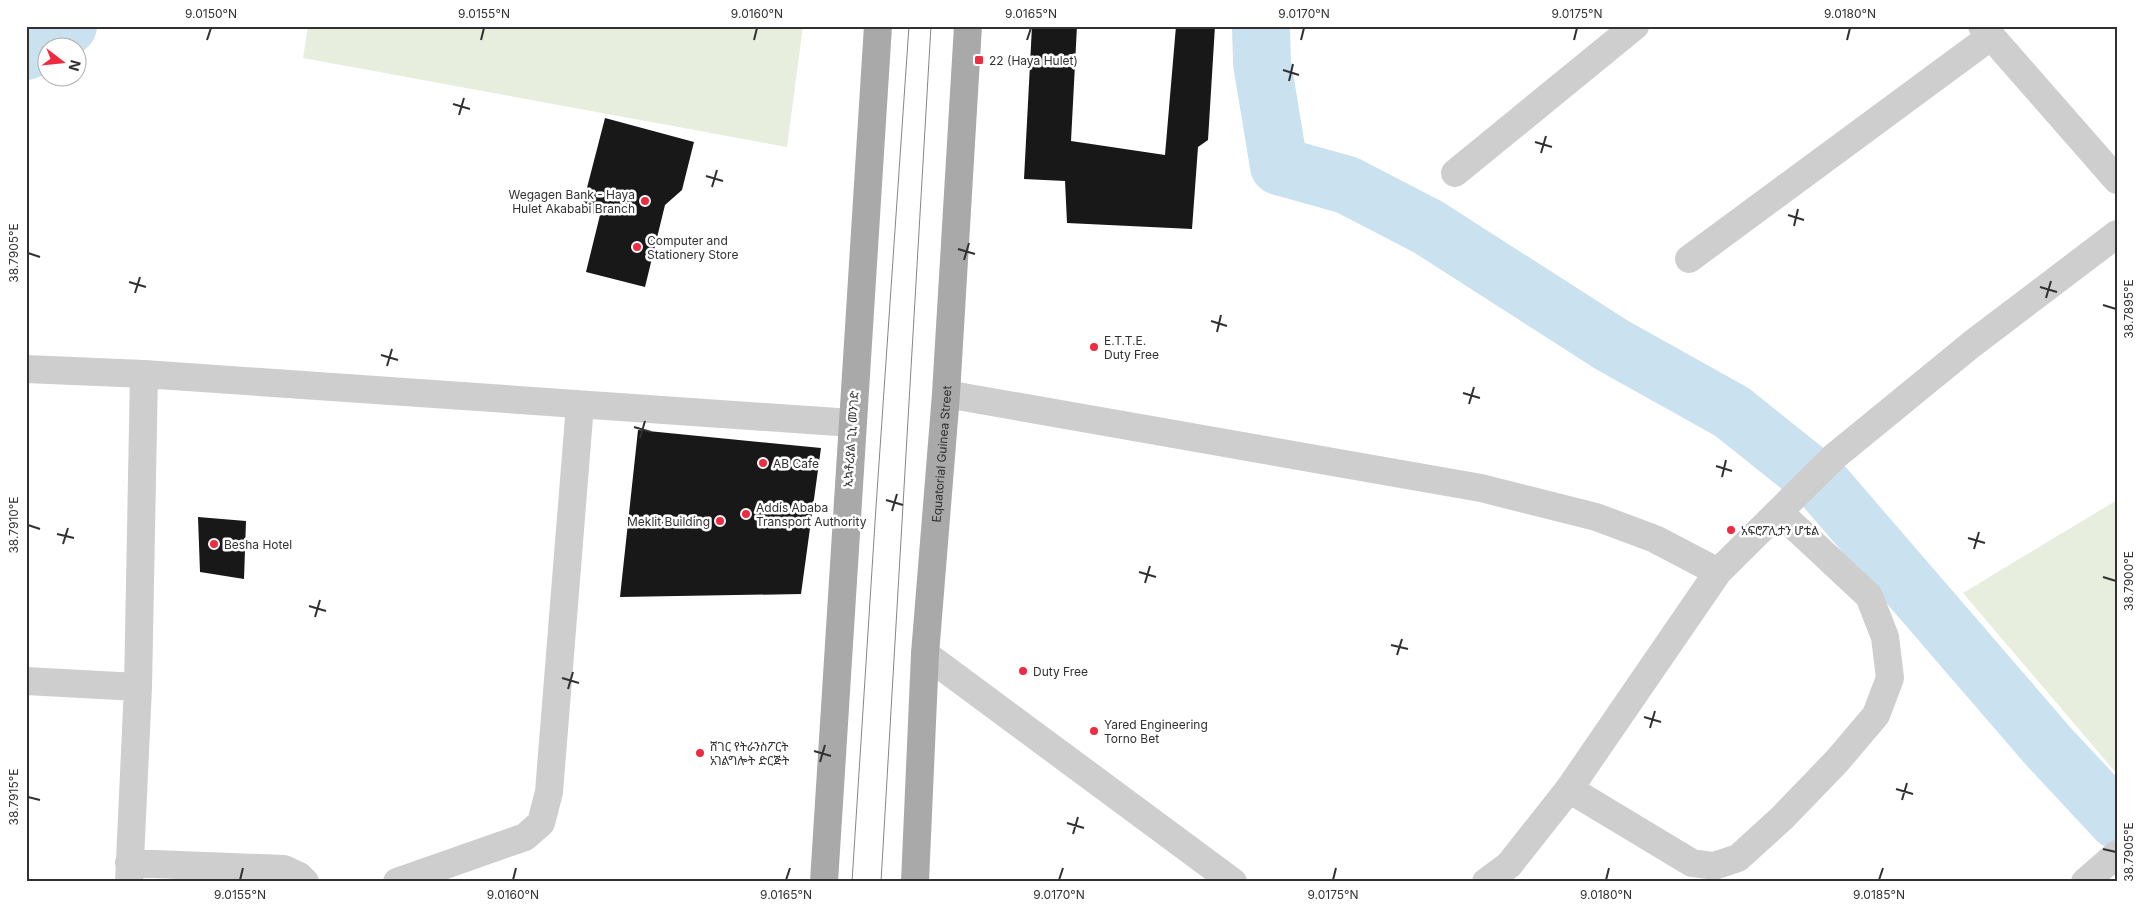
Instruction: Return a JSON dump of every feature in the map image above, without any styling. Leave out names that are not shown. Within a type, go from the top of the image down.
[{"type":"main road","name":"ኢኳቶሪያል ጊኒ መንገድ","points":[[824,882],[878,26]]},
{"type":"main road","name":"Equatorial Guinea Street","points":[[915,882],[925,654],[946,394],[968,26]]},
{"type":"street","points":[[1455,173],[1635,26]]},
{"type":"street","points":[[1688,259],[1986,32],[2117,180]]},
{"type":"street","points":[[1486,882],[1515,874],[1569,789],[1718,572],[1835,456],[1972,344],[2117,234]]},
{"type":"street","points":[[26,370],[144,374],[580,406],[852,423]]},
{"type":"street","points":[[144,374],[138,687],[129,872],[284,869],[299,876],[305,882]]},
{"type":"street","points":[[946,394],[1481,488],[1596,517],[1655,539],[1718,572]]},
{"type":"street","points":[[397,882],[525,837],[541,823],[549,792],[580,406]]},
{"type":"street","points":[[1569,789],[1692,863],[1714,866],[1738,858],[1782,818],[1837,761],[1876,715],[1890,678],[1885,637],[1869,596],[1788,503]]},
{"type":"street","points":[[925,654],[1233,882]]},
{"type":"street","points":[[26,681],[138,687]]},
{"type":"street","points":[[2085,882],[2117,854]]},
{"type":"green space","points":[[308,26],[803,26],[787,147],[303,58]]},
{"type":"green space","points":[[2117,500],[2117,774],[1963,593]]},
{"type":"building","points":[[1032,26],[1077,26],[1071,141],[1165,155],[1176,26],[1215,26],[1208,140],[1198,147],[1192,229],[1067,223],[1065,181],[1024,179]]},
{"type":"building","points":[[605,118],[694,142],[682,190],[665,205],[645,287],[586,272],[600,215],[581,211]]},
{"type":"building","name":"Meklit Building","points":[[638,430],[821,448],[801,594],[620,597]]},
{"type":"building","name":"Besha Hotel","points":[[198,517],[246,521],[244,579],[200,572]]},
{"type":"waterway","points":[[26,51],[68,26]]},
{"type":"waterway","points":[[1261,26],[1262,63],[1279,166],[1347,185],[1428,227],[1612,345],[1732,412],[1822,484],[2048,746],[2117,820]]},
{"type":"tram line","points":[[852,882],[909,26]]},
{"type":"tram line","points":[[881,882],[931,26]]},
{"type":"place","name":"22 (Haya Hulet)","points":[[979,60]]},
{"type":"place","name":"Wegagen Bank - Haya Hulet Akababi Branch","points":[[645,201]]},
{"type":"place","name":"Computer and Stationery Store","points":[[637,247]]},
{"type":"place","name":"E.T.T.E. Duty Free","points":[[1094,347]]},
{"type":"place","name":"AB Cafe","points":[[763,463]]},
{"type":"place","name":"Addis Ababa Transport Authority","points":[[746,514]]},
{"type":"place","name":"Meklit Building","points":[[720,521]]},
{"type":"place","name":"አፍሮፖሊታን ሆቴል","points":[[1731,530]]},
{"type":"place","name":"Besha Hotel","points":[[214,544]]},
{"type":"place","name":"Duty Free","points":[[1023,671]]},
{"type":"place","name":"Yared Engineering Torno Bet","points":[[1094,731]]},
{"type":"place","name":"ሸገር የትራንስፖርት አገልግሎት ድርጅት","points":[[700,753]]}]
